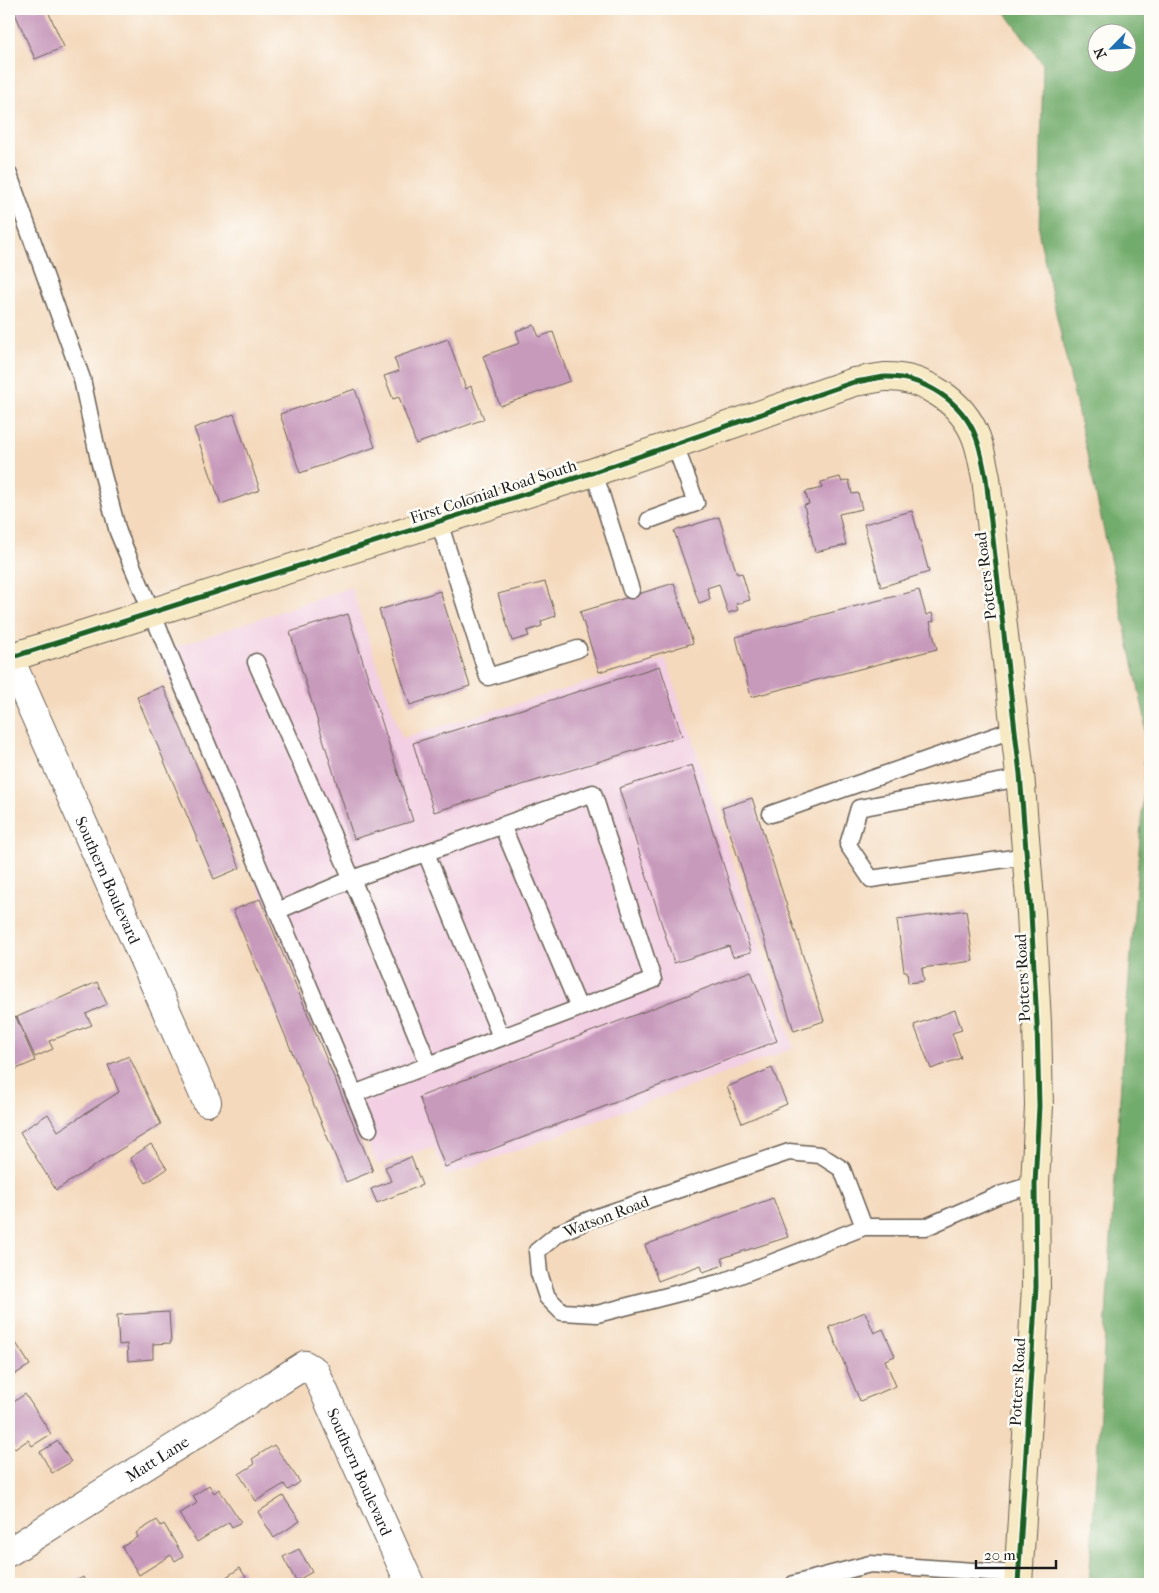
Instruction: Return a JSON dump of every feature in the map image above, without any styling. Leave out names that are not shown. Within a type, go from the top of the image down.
[{"type":"street","name":"First Colonial Road South","points":[[9,658],[594,472],[854,382],[885,377],[920,383],[936,390]]},
{"type":"street","name":"Potters Road","points":[[936,390],[966,418],[976,436],[982,455],[1015,729],[1026,856],[1037,1024],[1036,1287],[1018,1579]]},
{"type":"street","name":"Southern Boulevard","points":[[9,658],[207,1102]]},
{"type":"street","name":"Southern Boulevard","points":[[304,1365],[315,1371],[410,1584]]},
{"type":"street","name":"Matt Lane","points":[[9,1552],[304,1365]]},
{"type":"lane","points":[[9,175],[82,379],[99,460],[118,532],[369,1129]]},
{"type":"lane","points":[[649,520],[696,503],[675,445]]},
{"type":"lane","points":[[594,472],[631,590]]},
{"type":"lane","points":[[439,522],[488,676],[578,649]]},
{"type":"lane","points":[[256,662],[352,879],[429,1065]]},
{"type":"lane","points":[[771,814],[1015,729]]},
{"type":"lane","points":[[1020,778],[859,808],[848,845],[871,879],[1026,856]]},
{"type":"lane","points":[[277,911],[352,879],[592,793],[653,980],[354,1094]]},
{"type":"lane","points":[[502,825],[580,1008]]},
{"type":"lane","points":[[426,853],[501,1037]]},
{"type":"lane","name":"Watson Road","points":[[864,1227],[842,1169],[820,1155],[790,1152],[591,1219],[559,1233],[537,1251],[539,1273],[546,1297],[562,1312],[597,1314],[722,1282],[864,1227],[926,1227],[999,1195],[1035,1184]]},
{"type":"lane","points":[[794,1584],[870,1564],[1018,1579]]},
{"type":"shaded area","points":[[351,587],[402,738],[666,659],[794,1048],[447,1176],[433,1147],[377,1165],[158,653]]},
{"type":"green space","points":[[1003,9],[1150,9],[1150,1584],[1089,1584],[1121,1082],[1144,786],[1145,718],[1039,235],[1043,64]]},
{"type":"building","points":[[13,9],[47,9],[64,47],[35,59]]},
{"type":"building","points":[[534,325],[539,337],[553,332],[570,381],[500,406],[483,356],[520,343],[516,331]]},
{"type":"building","points":[[448,339],[466,389],[471,386],[484,419],[416,444],[399,397],[393,399],[384,376],[399,371],[394,358]]},
{"type":"building","points":[[355,389],[375,447],[300,473],[280,414]]},
{"type":"building","points":[[234,414],[260,490],[221,504],[194,428]]},
{"type":"building","points":[[840,477],[842,482],[849,480],[852,494],[858,493],[862,509],[839,514],[846,545],[815,552],[804,505],[809,504],[805,492],[822,488],[821,482]]},
{"type":"building","points":[[912,511],[929,572],[881,587],[864,524]]},
{"type":"building","points":[[719,517],[737,574],[742,573],[750,600],[736,604],[738,610],[728,613],[719,584],[707,588],[710,599],[699,603],[674,531]]},
{"type":"building","points":[[545,582],[556,616],[541,621],[542,626],[527,631],[529,636],[512,641],[498,594]]},
{"type":"building","points":[[674,583],[693,643],[599,672],[580,612]]},
{"type":"building","points":[[919,590],[926,615],[932,613],[934,621],[930,622],[937,649],[751,697],[736,637]]},
{"type":"building","points":[[440,591],[470,686],[410,705],[379,610]]},
{"type":"building","points":[[348,614],[413,821],[354,839],[290,632]]},
{"type":"building","points":[[660,666],[682,736],[434,812],[413,743]]},
{"type":"building","points":[[163,686],[240,868],[214,879],[137,697]]},
{"type":"building","points":[[692,765],[751,952],[733,957],[729,946],[674,963],[619,788]]},
{"type":"building","points":[[752,798],[824,1021],[794,1031],[722,808]]},
{"type":"building","points":[[260,899],[373,1171],[346,1182],[233,910]]},
{"type":"building","points":[[966,910],[973,961],[922,968],[924,981],[908,983],[907,971],[904,971],[897,920]]},
{"type":"building","points":[[751,971],[777,1041],[445,1167],[419,1097]]},
{"type":"building","points":[[97,982],[107,1004],[86,1014],[92,1025],[49,1041],[53,1049],[35,1057],[17,1017]]},
{"type":"building","points":[[955,1010],[962,1030],[952,1033],[961,1058],[931,1069],[914,1025]]},
{"type":"building","points":[[16,1017],[35,1061],[12,1071],[9,1065],[9,1020]]},
{"type":"building","points":[[129,1056],[161,1124],[56,1190],[20,1132],[48,1114],[58,1131],[119,1092],[108,1065]]},
{"type":"building","points":[[772,1068],[787,1104],[742,1123],[727,1087]]},
{"type":"building","points":[[151,1144],[167,1169],[146,1183],[130,1158]]},
{"type":"building","points":[[411,1157],[422,1185],[377,1203],[371,1189],[391,1181],[385,1167]]},
{"type":"building","points":[[773,1198],[788,1237],[722,1258],[724,1265],[703,1272],[701,1265],[658,1281],[645,1245]]},
{"type":"building","points":[[169,1312],[171,1343],[153,1344],[153,1359],[128,1361],[127,1344],[119,1345],[117,1315]]},
{"type":"building","points":[[865,1312],[874,1333],[883,1329],[895,1356],[885,1360],[896,1386],[860,1401],[829,1327]]},
{"type":"building","points":[[16,1343],[30,1365],[9,1378],[9,1347]]},
{"type":"building","points":[[25,1394],[51,1434],[32,1446],[28,1440],[15,1449],[13,1446],[9,1448],[9,1405]]},
{"type":"building","points":[[58,1441],[71,1462],[52,1473],[40,1452]]},
{"type":"building","points":[[274,1445],[300,1482],[288,1490],[284,1484],[256,1501],[239,1474],[255,1464],[252,1459]]},
{"type":"building","points":[[209,1485],[214,1493],[219,1489],[241,1522],[232,1527],[229,1522],[197,1542],[179,1514],[197,1503],[193,1496]]},
{"type":"building","points":[[283,1496],[300,1521],[274,1538],[258,1512]]},
{"type":"building","points":[[157,1520],[161,1526],[164,1524],[183,1556],[175,1561],[171,1555],[139,1575],[122,1547],[138,1537],[136,1533]]},
{"type":"building","points":[[299,1549],[312,1572],[296,1581],[283,1557]]},
{"type":"building","points":[[240,1568],[250,1584],[217,1583]]},
{"type":"building","points":[[83,1577],[87,1584],[72,1584]]},
{"type":"cycle path","points":[[9,658],[594,472],[854,382],[885,377],[899,378],[927,386],[951,402],[970,424],[976,437],[986,478],[1020,774],[1031,913],[1039,1106],[1035,1184],[1036,1287],[1018,1584]]}]
